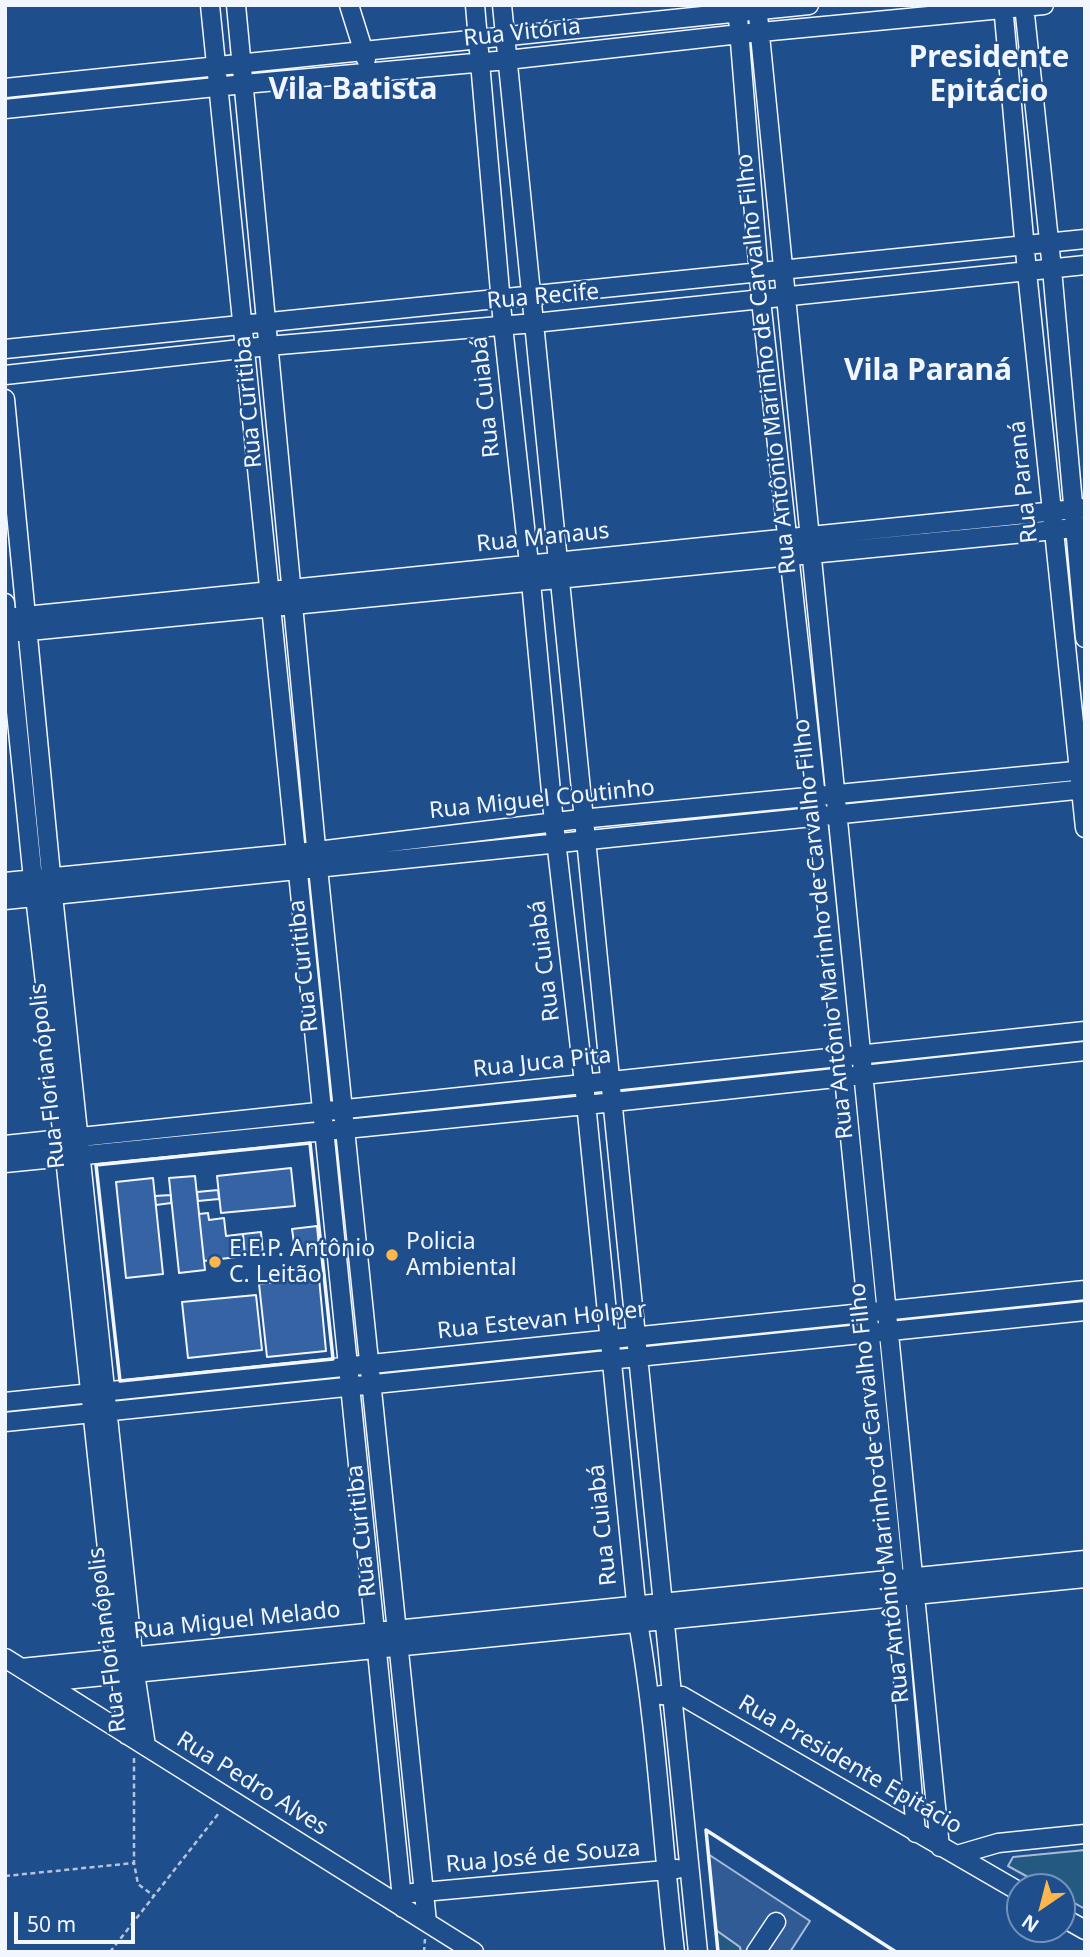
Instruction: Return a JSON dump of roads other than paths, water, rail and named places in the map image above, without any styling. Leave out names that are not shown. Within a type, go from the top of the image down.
[{"type":"street","name":"Rua Curitiba","points":[[210,5],[403,1901]]},
{"type":"street","name":"Rua Curitiba","points":[[236,5],[342,1110],[427,1922]]},
{"type":"street","points":[[349,5],[371,72]]},
{"type":"street","name":"Rua Cuiabá","points":[[475,5],[500,299],[556,843],[584,1083],[637,1614],[650,1695],[675,1952]]},
{"type":"street","points":[[502,5],[555,562],[698,1951]]},
{"type":"street","name":"Rua Vitória","points":[[5,88],[738,9],[809,5]]},
{"type":"street","name":"Rua Vitória","points":[[5,109],[1044,5]]},
{"type":"street","name":"Rua Paraná","points":[[1024,6],[1079,508],[1085,638]]},
{"type":"street","name":"Rua Paraná","points":[[1003,7],[1027,272],[1082,770],[1085,828]]},
{"type":"street","name":"Rua Antônio Marinho de Carvalho Filho","points":[[757,8],[940,1847]]},
{"type":"street","name":"Rua Antônio Marinho de Carvalho Filho","points":[[738,9],[761,300],[816,797],[895,1588],[916,1833]]},
{"type":"street","name":"Rua Recife","points":[[5,349],[1085,239]]},
{"type":"street","name":"Rua Recife","points":[[5,375],[268,346],[534,323],[1085,265]]},
{"type":"street","name":"Rua Florianópolis","points":[[5,399],[52,886],[72,1147],[126,1665],[137,1741]]},
{"type":"street","name":"Rua Manaus","points":[[530,573],[557,580],[788,547],[809,536],[1079,508]]},
{"type":"street","name":"Rua Manaus","points":[[6,621],[28,623],[530,573],[555,562],[788,547],[811,554],[1079,528]]},
{"type":"street","name":"Rua Florianópolis","points":[[6,621],[34,888],[72,1147]]},
{"type":"street","name":"Rua Miguel Coutinho","points":[[317,859],[554,822],[1082,770]]},
{"type":"street","name":"Rua Miguel Coutinho","points":[[5,900],[34,888],[296,860],[556,843],[1083,789]]},
{"type":"street","name":"Rua Miguel Coutinho","points":[[5,882],[34,888]]},
{"type":"street","name":"Rua Juca Pita","points":[[5,1163],[72,1147],[323,1112],[1085,1031]]},
{"type":"street","name":"Rua Juca Pita","points":[[5,1145],[72,1147],[325,1132],[1085,1051]]},
{"type":"street","name":"Rua Estevan Holper","points":[[5,1402],[1085,1290]]},
{"type":"street","name":"Rua Estevan Holper","points":[[5,1422],[1085,1311]]},
{"type":"street","name":"Rua Miguel Melado","points":[[22,1668],[126,1665],[895,1588],[1085,1560]]},
{"type":"street","name":"Rua Miguel Melado","points":[[914,1586],[1085,1578]]},
{"type":"street","name":"Rua Pedro Alves","points":[[5,1658],[229,1799],[403,1901],[427,1922],[474,1952]]},
{"type":"street","name":"Rua Miguel Melado","points":[[44,1682],[126,1665]]},
{"type":"street","name":"Rua Presidente Epitácio","points":[[650,1695],[682,1696],[1006,1884]]},
{"type":"street","points":[[957,1855],[998,1843],[1085,1834]]},
{"type":"street","name":"Rua José de Souza","points":[[403,1901],[424,1892],[689,1868]]},
{"type":"street","points":[[756,1952],[776,1922]]},
{"type":"place","name":"Policia Ambiental","points":[[392,1255]]},
{"type":"place","name":"E.E.P. Antônio C. Leitão","points":[[215,1262]]},
{"type":"district","name":"Presidente Epitácio","points":[[989,75]]},
{"type":"district","name":"Vila Batista","points":[[353,90]]},
{"type":"district","name":"Vila Paraná","points":[[928,371]]}]
